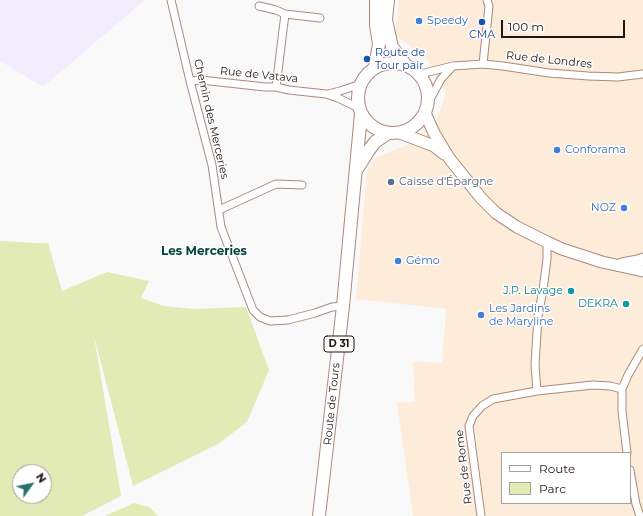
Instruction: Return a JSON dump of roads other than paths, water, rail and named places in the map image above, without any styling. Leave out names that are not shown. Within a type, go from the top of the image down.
[{"type":"main road","points":[[375,67],[379,44],[376,25],[376,0]]},
{"type":"main road","points":[[388,0],[386,20],[392,47],[405,64]]},
{"type":"main road","points":[[390,62],[405,64],[420,74],[425,83],[428,93],[427,108],[419,122],[411,129],[400,133],[380,131],[366,121],[360,111],[358,92],[366,74],[375,67],[390,62]]},
{"type":"main road","name":"Route de Tours","points":[[319,516],[343,306],[360,111]]},
{"type":"main road","name":"Route de Tours","points":[[355,172],[375,142],[388,133]]},
{"type":"street","name":"Chemin des Merceries","points":[[172,0],[190,81],[212,165],[221,227],[253,310],[260,317],[270,321],[288,320],[332,307],[343,306]]},
{"type":"street","points":[[483,64],[489,6],[487,0]]},
{"type":"street","points":[[258,6],[276,10],[285,14],[320,18]]},
{"type":"street","points":[[276,87],[285,14]]},
{"type":"street","name":"Rue de Londres","points":[[420,74],[453,66],[483,64],[549,73],[588,76],[618,77],[643,74]]},
{"type":"street","points":[[453,66],[441,79],[434,90],[427,108],[434,133],[449,158],[481,198],[496,213],[517,227],[562,249],[602,262],[643,271]]},
{"type":"street","name":"Rue de Vatava","points":[[190,81],[201,80],[276,87],[326,94],[338,98],[360,111]]},
{"type":"street","name":"Rue de Vatava","points":[[326,94],[361,84]]},
{"type":"street","points":[[400,133],[434,146],[449,158]]},
{"type":"street","points":[[219,210],[276,184],[302,185]]},
{"type":"street","points":[[537,391],[535,365],[538,316],[547,259],[547,242]]},
{"type":"street","points":[[615,265],[643,259]]},
{"type":"street","points":[[627,452],[622,411],[622,388],[643,349]]},
{"type":"street","name":"Rue de Rome","points":[[481,516],[469,426],[473,416],[482,406],[493,399],[537,391],[593,385],[622,388]]},
{"type":"street","points":[[631,476],[636,504],[640,516]]},
{"type":"place","name":"Speedy","points":[[419,21]]},
{"type":"place","name":"CMA","points":[[482,22]]},
{"type":"place","name":"Route de Tour pair","points":[[367,59]]},
{"type":"place","name":"Conforama","points":[[557,150]]},
{"type":"place","name":"Caisse d'Épargne","points":[[391,182]]},
{"type":"place","name":"NOZ","points":[[624,208]]},
{"type":"place","name":"Gémo","points":[[398,261]]},
{"type":"place","name":"J.P. Lavage","points":[[571,291]]},
{"type":"place","name":"DEKRA","points":[[626,304]]},
{"type":"place","name":"Les Jardins de Maryline","points":[[481,315]]},
{"type":"district","name":"Les Merceries","points":[[204,251]]}]
